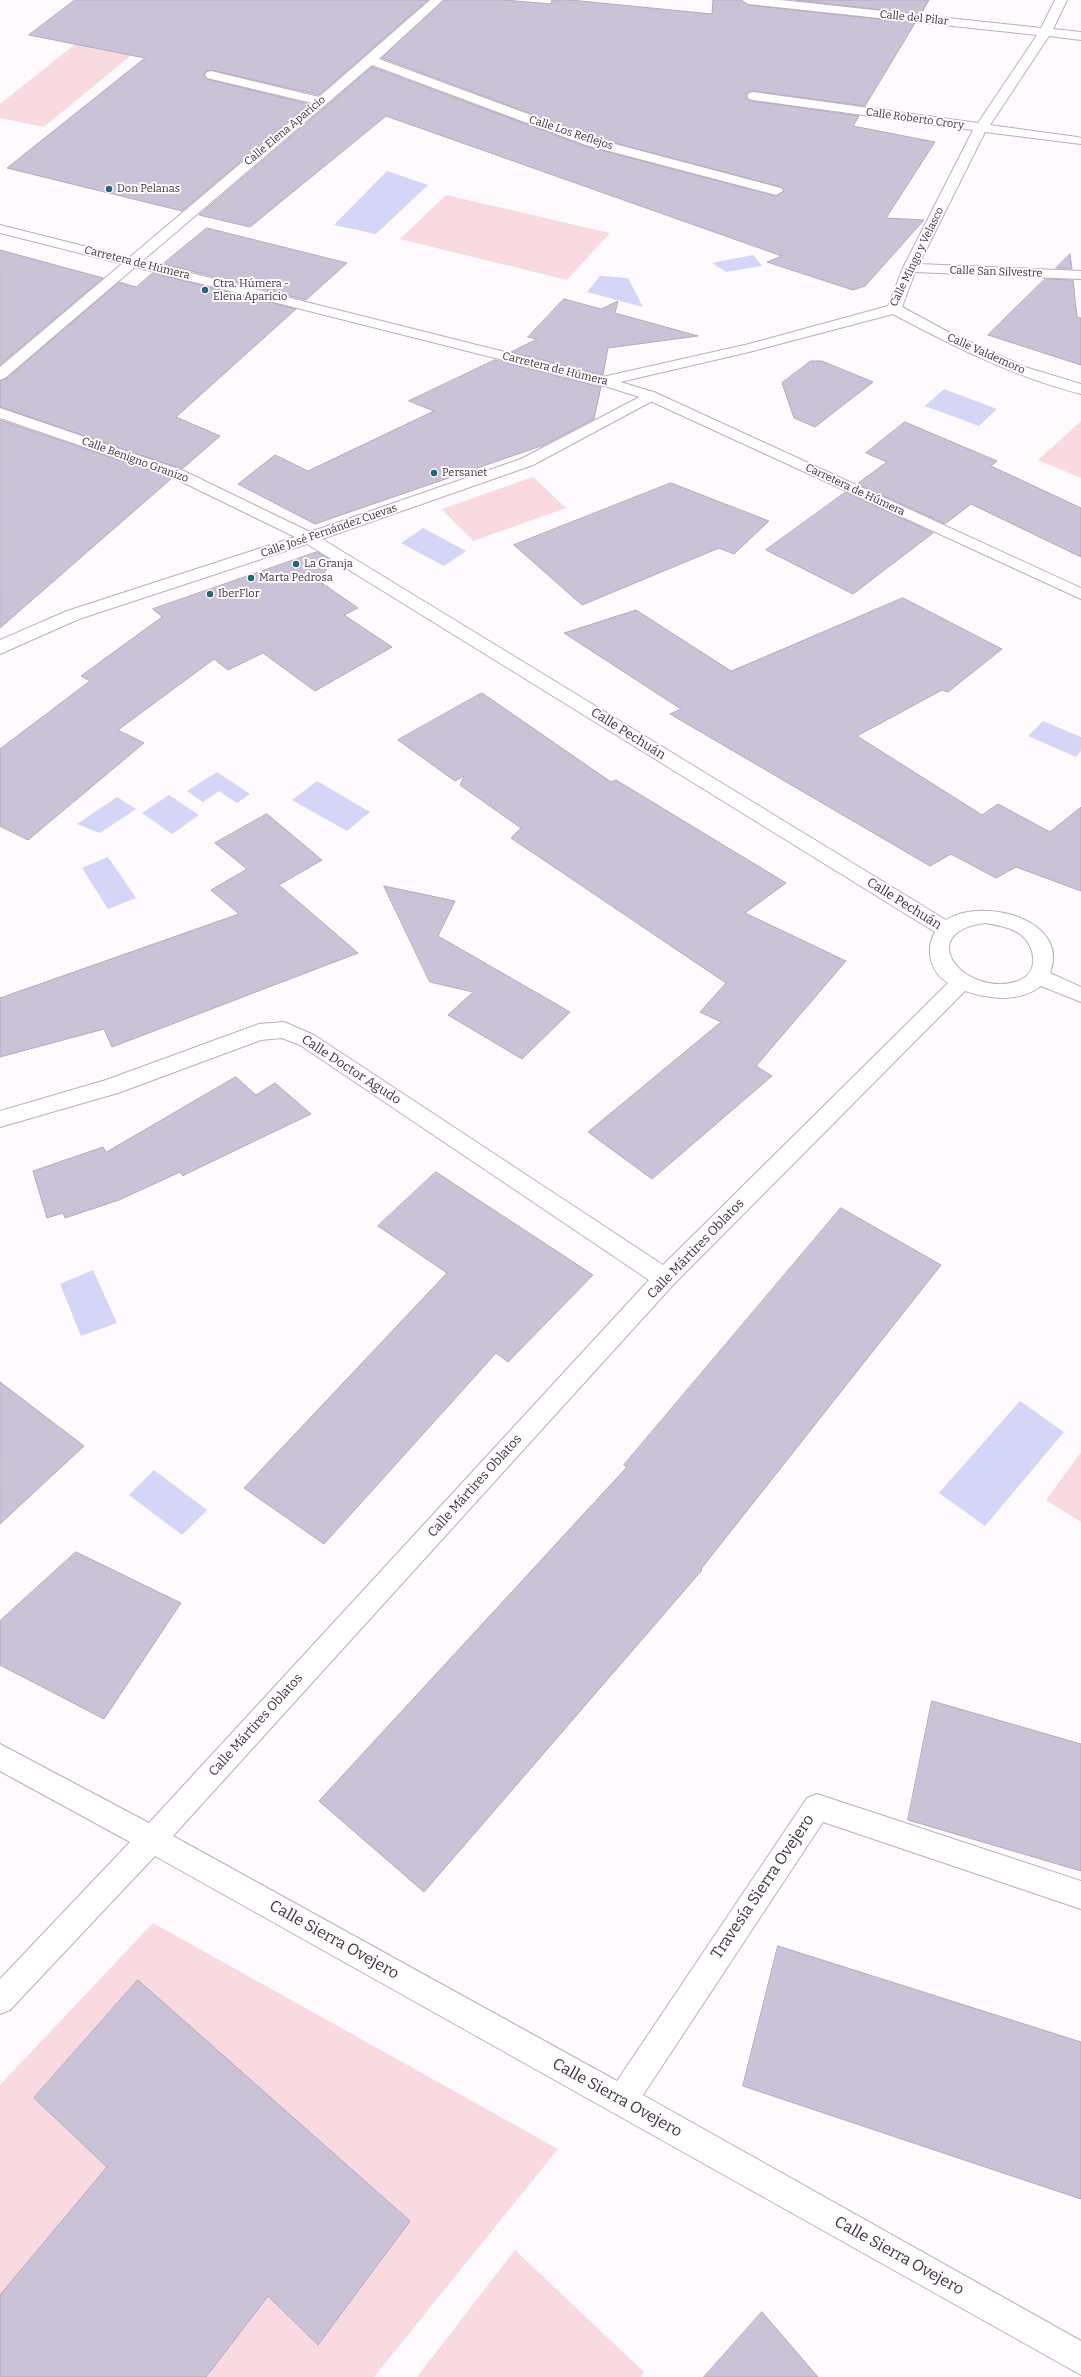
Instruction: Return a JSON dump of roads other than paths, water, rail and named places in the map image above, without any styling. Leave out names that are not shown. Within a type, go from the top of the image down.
[{"type":"street","name":"Calle Elena Aparicio","points":[[0,375],[370,60],[437,0]]},
{"type":"street","name":"Calle del Pilar","points":[[748,0],[1046,31],[1081,36]]},
{"type":"street","name":"Calle Mingo y Velasco","points":[[603,381],[731,354],[821,331],[894,309],[910,268],[981,128],[1046,31],[1061,0]]},
{"type":"street","name":"Calle Los Reflejos","points":[[370,60],[591,142],[776,191]]},
{"type":"street","points":[[211,75],[320,101]]},
{"type":"street","name":"Calle Roberto Crory","points":[[753,96],[1077,141]]},
{"type":"street","name":"Carretera de Húmera","points":[[0,229],[603,381],[651,396],[1081,594]]},
{"type":"street","name":"Calle San Silvestre","points":[[910,268],[1081,275]]},
{"type":"street","name":"Calle Valdemoro","points":[[894,309],[947,337],[1020,370],[1081,389]]},
{"type":"street","name":"Calle José Fernández Cuevas","points":[[0,649],[4,645],[73,615],[309,538],[527,462],[651,396]]},
{"type":"street","name":"Calle Benigno Granizo","points":[[0,413],[178,474],[309,538]]},
{"type":"street","name":"Calle Pechuán","points":[[309,538],[947,930]]},
{"type":"street","points":[[985,916],[1008,920],[1028,930],[1041,945],[1045,962],[1039,977],[1027,986],[1012,990],[995,992],[977,989],[961,982],[947,970],[939,956],[940,942],[947,930],[964,920],[985,916]]},
{"type":"street","points":[[1039,977],[1081,995]]},
{"type":"street","name":"Calle Mártires Oblatos","points":[[0,2000],[152,1839],[665,1278],[961,982]]},
{"type":"street","name":"Calle Doctor Agudo","points":[[0,1119],[111,1087],[259,1032],[284,1030],[307,1040],[665,1278]]},
{"type":"street","name":"Calle Sierra Ovejero","points":[[0,1757],[152,1839],[622,2100],[1081,2359]]},
{"type":"street","name":"Travesía Sierra Ovejero","points":[[622,2100],[817,1807],[1081,1895]]},
{"type":"water","points":[[387,171],[428,185],[376,234],[334,225]]},
{"type":"water","points":[[753,255],[762,266],[726,272],[712,263]]},
{"type":"water","points":[[600,276],[628,278],[643,307],[587,292]]},
{"type":"water","points":[[944,389],[997,409],[979,426],[925,406]]},
{"type":"water","points":[[423,528],[466,551],[444,566],[401,543]]},
{"type":"water","points":[[1043,721],[1081,737],[1081,751],[1076,757],[1028,736]]},
{"type":"water","points":[[217,772],[250,794],[237,803],[219,791],[203,802],[187,791]]},
{"type":"water","points":[[317,781],[370,812],[347,831],[292,800]]},
{"type":"water","points":[[169,795],[199,815],[172,834],[142,813]]},
{"type":"water","points":[[117,797],[136,809],[100,833],[77,824]]},
{"type":"water","points":[[108,857],[136,898],[108,909],[82,868]]},
{"type":"water","points":[[93,1270],[117,1323],[81,1336],[60,1284]]},
{"type":"water","points":[[1020,1401],[1064,1432],[985,1526],[939,1493]]},
{"type":"water","points":[[154,1470],[207,1510],[182,1535],[129,1495]]},
{"type":"place","name":"Don Pelanas","points":[[109,189]]},
{"type":"place","name":"Ctra. Húmera - Elena Aparicio","points":[[205,290]]},
{"type":"place","name":"Persanet","points":[[434,473]]},
{"type":"place","name":"La Granja","points":[[296,564]]},
{"type":"place","name":"Marta Pedrosa","points":[[251,578]]},
{"type":"place","name":"IberFlor","points":[[210,594]]}]
